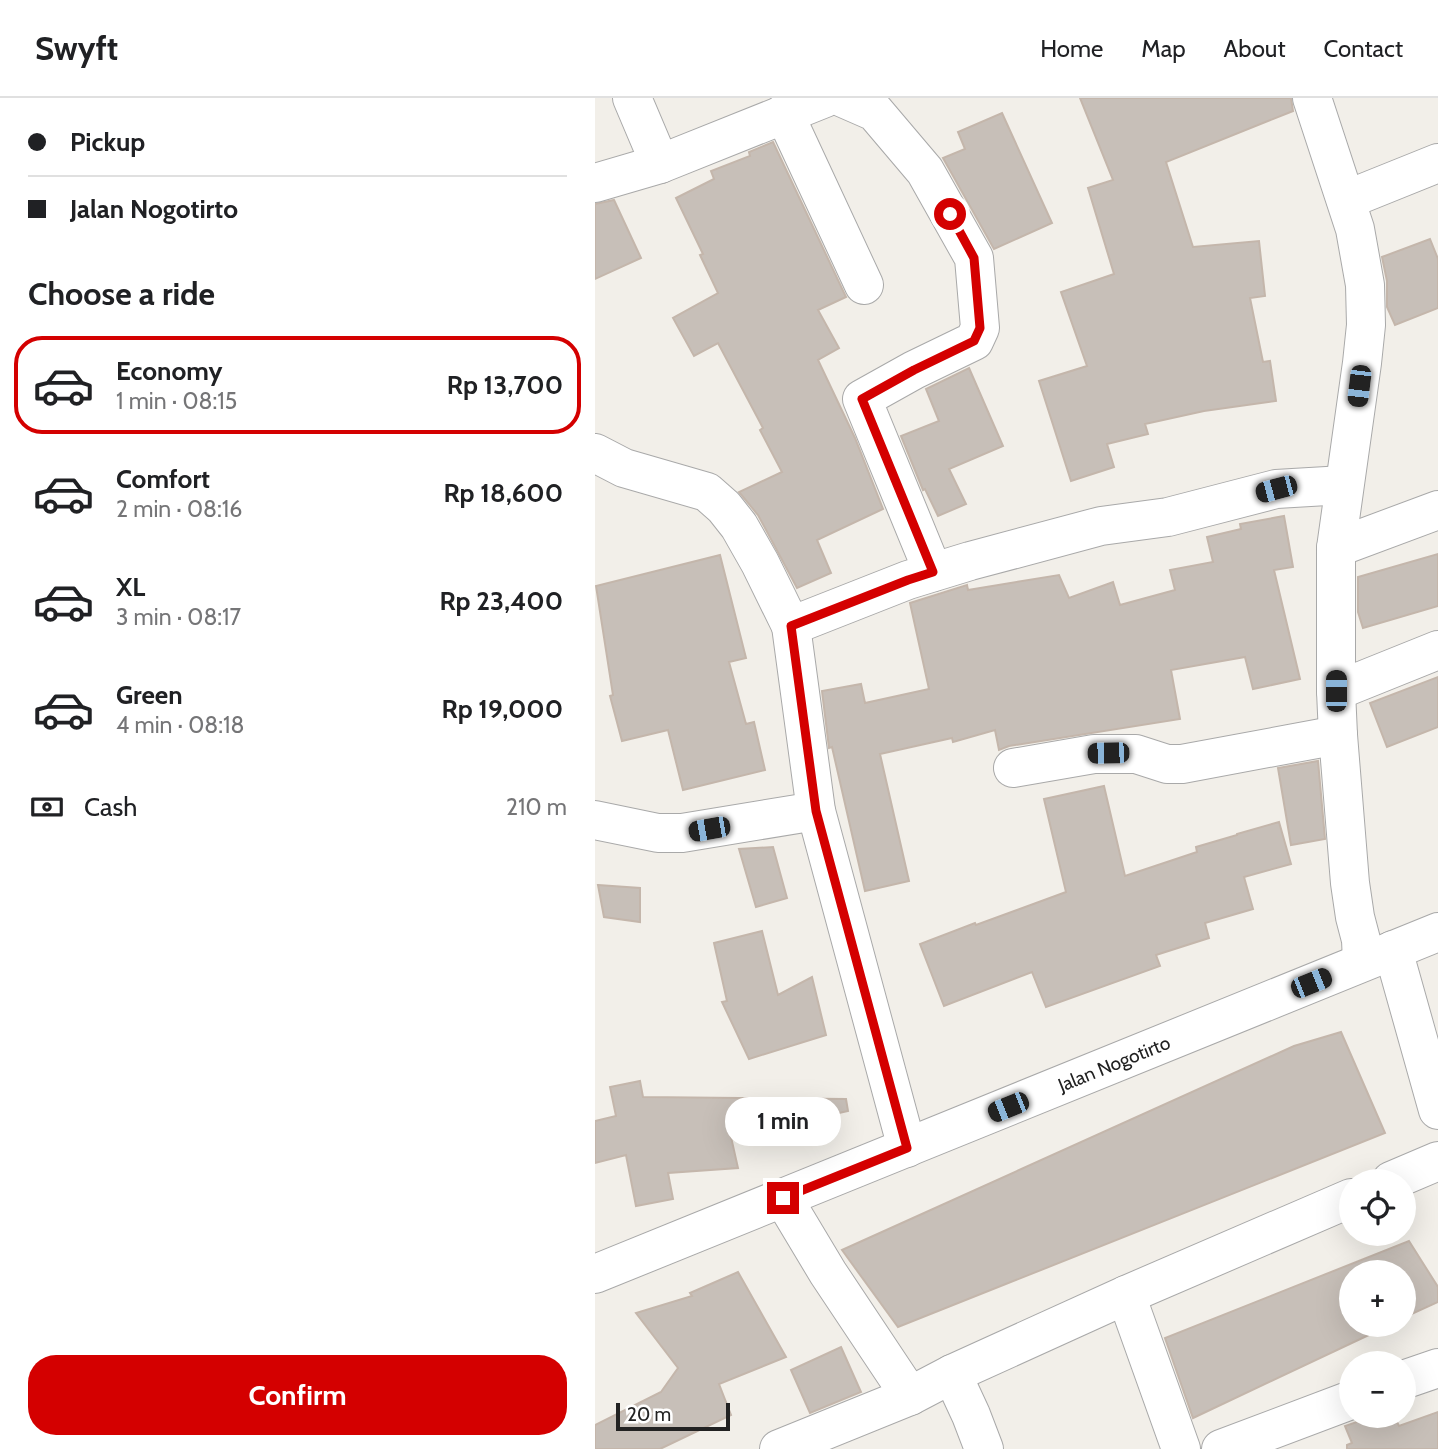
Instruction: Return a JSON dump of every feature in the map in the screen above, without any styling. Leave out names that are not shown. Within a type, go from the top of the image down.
[{"type":"street","points":[[632,98],[660,164]]},
{"type":"street","points":[[595,183],[660,164],[825,98]]},
{"type":"street","points":[[843,98],[875,112],[925,171],[974,258],[980,328],[974,341],[862,399],[933,572]]},
{"type":"street","points":[[1313,98],[1355,229],[1365,285],[1366,325],[1336,548],[1336,691],[1350,883],[1361,940],[1378,956],[1438,1110]]},
{"type":"street","points":[[784,113],[864,285]]},
{"type":"street","points":[[1346,200],[1438,163]]},
{"type":"street","points":[[595,453],[624,468],[707,492],[725,507],[739,526],[791,626],[816,811],[907,1148]]},
{"type":"street","points":[[791,626],[908,580],[1101,526],[1168,517],[1276,489],[1344,485]]},
{"type":"street","points":[[1336,548],[1438,510]]},
{"type":"street","points":[[1336,691],[1438,650]]},
{"type":"street","points":[[1013,768],[1094,754],[1136,754],[1167,764],[1182,764],[1338,735]]},
{"type":"street","points":[[595,820],[658,833],[682,833],[816,811]]},
{"type":"street","name":"Jalan Nogotirto","points":[[595,1274],[1438,932]]},
{"type":"street","points":[[1416,1170],[1438,1161]]},
{"type":"street","points":[[783,1198],[828,1273],[910,1396]]},
{"type":"street","points":[[779,1449],[910,1396],[952,1374],[1126,1295],[1339,1203]]},
{"type":"street","points":[[1126,1295],[1181,1449]]},
{"type":"street","points":[[1416,1376],[1438,1368]]},
{"type":"street","points":[[952,1374],[984,1449]]},
{"type":"street","points":[[1221,1449],[1339,1405]]},
{"type":"building","points":[[1080,98],[1291,98],[1293,111],[1166,162],[1193,247],[1259,241],[1265,296],[1250,298],[1263,362],[1270,361],[1276,401],[1204,411],[1145,424],[1148,434],[1107,444],[1114,467],[1071,481],[1039,381],[1087,366],[1061,292],[1114,274],[1088,188],[1113,180]]},
{"type":"building","points":[[1002,113],[1052,223],[994,249],[943,158],[965,149],[958,132]]},
{"type":"building","points":[[773,142],[846,297],[818,310],[839,348],[818,360],[855,438],[883,509],[817,540],[831,573],[797,588],[758,515],[739,492],[782,472],[760,430],[763,428],[718,343],[694,356],[673,318],[718,293],[676,198],[714,179],[711,171],[750,156],[749,152]]},
{"type":"building","points":[[614,200],[641,258],[595,279],[595,204]]},
{"type":"building","points":[[1430,239],[1438,259],[1438,308],[1395,325],[1387,307],[1387,281],[1382,257]]},
{"type":"building","points":[[969,368],[1003,446],[949,469],[966,504],[938,516],[925,489],[923,490],[901,436],[939,421],[926,389]]},
{"type":"building","points":[[1284,516],[1293,567],[1274,570],[1300,679],[1253,689],[1245,657],[1171,670],[1180,719],[1009,746],[999,750],[995,730],[953,742],[952,738],[880,754],[909,881],[865,891],[832,747],[829,748],[822,691],[861,684],[865,703],[929,689],[910,603],[967,585],[968,590],[1059,575],[1069,598],[1113,582],[1120,605],[1175,590],[1170,570],[1213,562],[1207,537],[1241,529],[1240,524]]},
{"type":"building","points":[[1438,554],[1438,606],[1363,628],[1358,612],[1358,577]]},
{"type":"building","points":[[720,555],[746,658],[729,662],[746,724],[754,722],[765,770],[683,790],[668,730],[622,741],[610,696],[613,695],[596,586]]},
{"type":"building","points":[[1438,677],[1438,727],[1387,747],[1370,703]]},
{"type":"building","points":[[1318,761],[1325,839],[1291,845],[1278,768]]},
{"type":"building","points":[[1104,786],[1125,876],[1197,852],[1196,847],[1279,822],[1291,864],[1244,877],[1253,909],[1205,923],[1209,938],[1156,955],[1160,966],[1046,1007],[1032,972],[944,1006],[920,944],[1066,892],[1044,799]]},
{"type":"building","points":[[773,847],[787,898],[756,907],[739,849]]},
{"type":"building","points":[[598,885],[640,888],[640,922],[604,917]]},
{"type":"building","points":[[762,931],[778,995],[812,977],[826,1035],[749,1059],[722,1002],[727,1001],[714,943]]},
{"type":"building","points":[[1341,1032],[1385,1133],[898,1327],[842,1250],[1294,1046]]},
{"type":"building","points":[[640,1081],[643,1097],[846,1099],[848,1111],[731,1137],[738,1168],[668,1173],[673,1199],[636,1206],[626,1155],[595,1163],[595,1121],[616,1116],[610,1087]]},
{"type":"building","points":[[1396,1246],[1412,1246],[1438,1287],[1438,1302],[1416,1312],[1416,1260],[1361,1260]]},
{"type":"building","points":[[1339,1269],[1339,1337],[1365,1337],[1193,1418],[1165,1338]]},
{"type":"building","points":[[738,1272],[786,1357],[719,1384],[731,1415],[660,1449],[595,1449],[595,1425],[661,1392],[678,1368],[636,1313],[692,1296],[690,1293]]},
{"type":"building","points":[[841,1347],[861,1392],[810,1413],[791,1370]]},
{"type":"building","points":[[1438,1412],[1438,1449],[1347,1449],[1347,1445],[1352,1443],[1346,1428],[1416,1428],[1416,1420]]},
{"type":"route","points":[[783,1198],[907,1148],[816,811],[791,626],[933,572],[862,399],[974,341],[980,328],[974,258],[950,214]]}]
